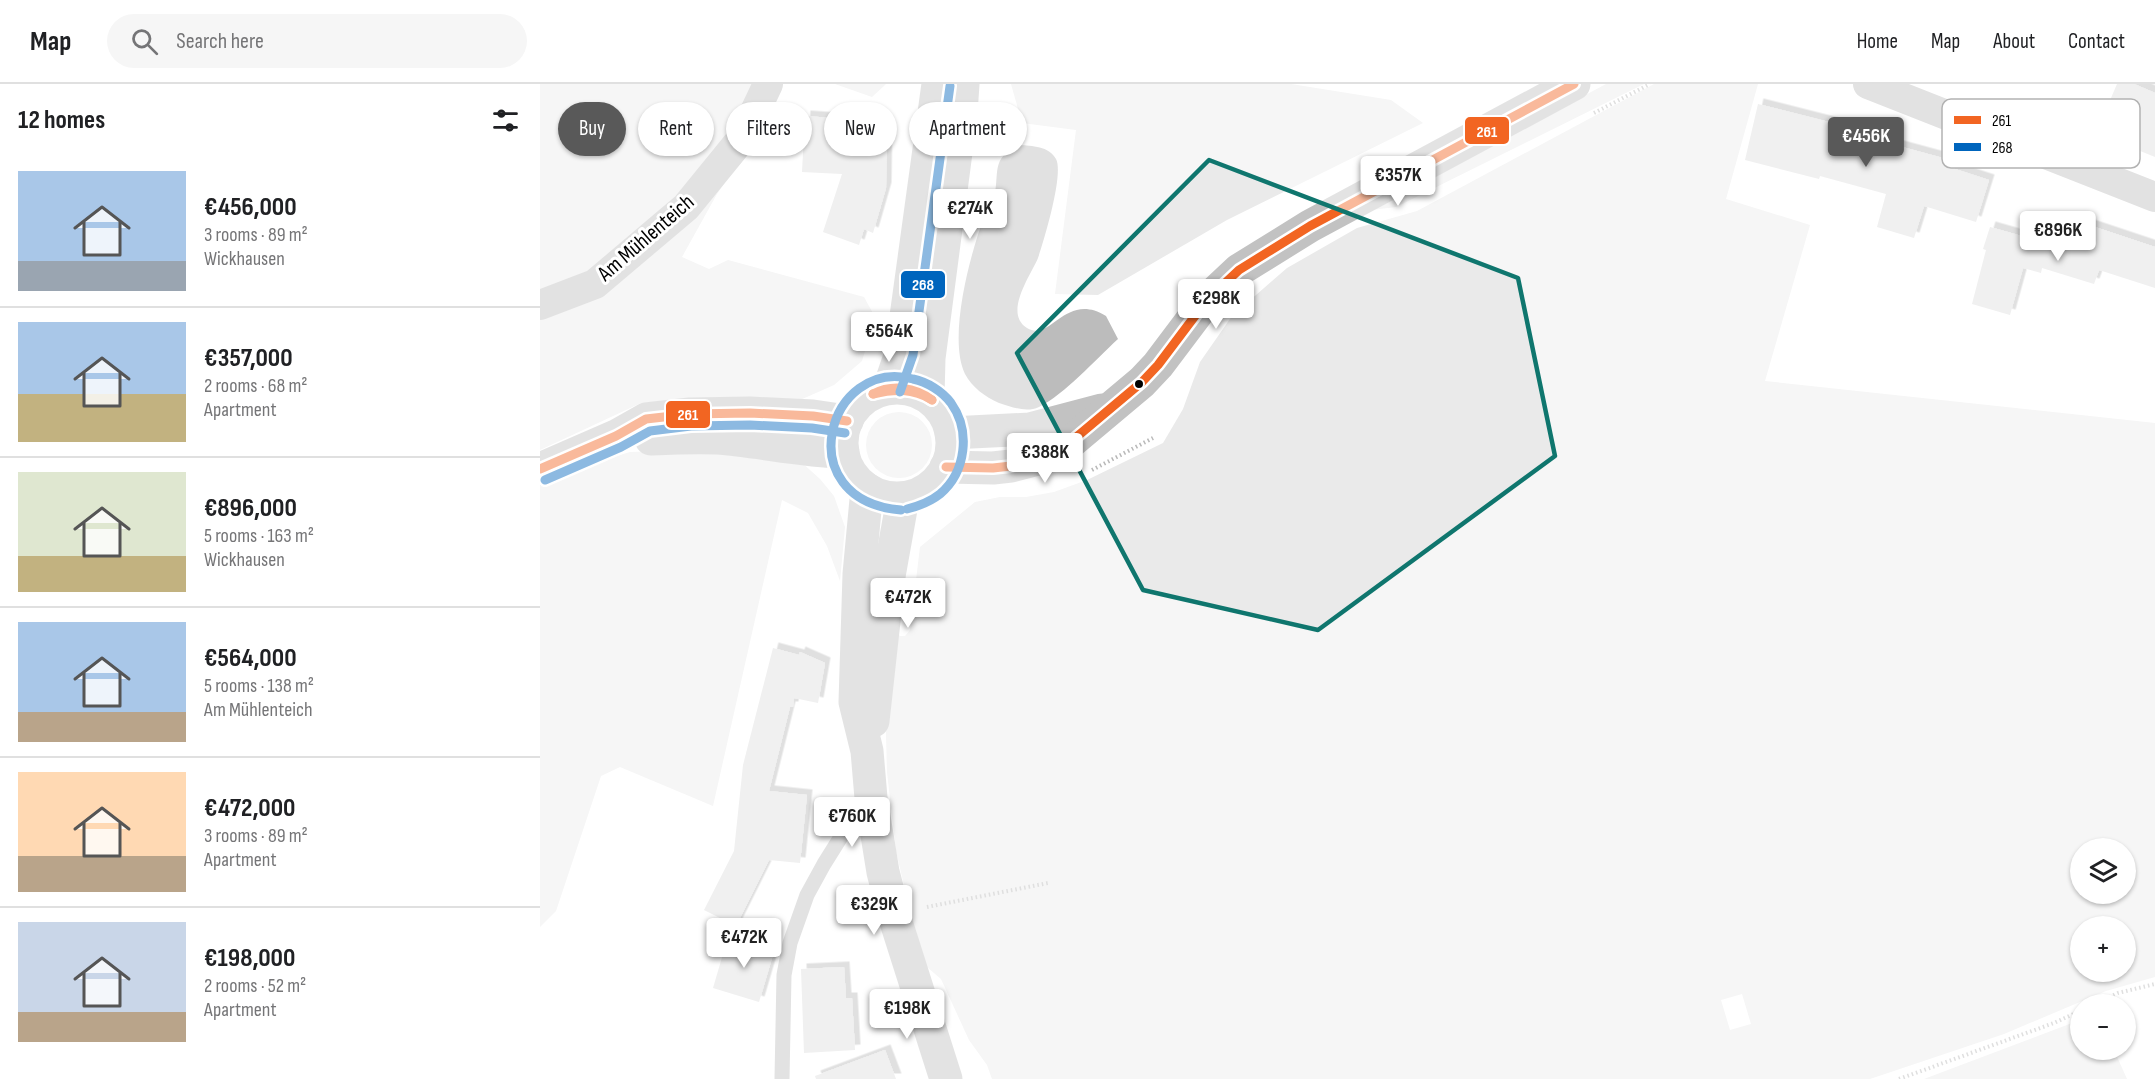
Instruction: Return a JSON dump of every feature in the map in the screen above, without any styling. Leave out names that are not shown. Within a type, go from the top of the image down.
[{"type":"main road","points":[[889,388],[901,353],[938,84]]},
{"type":"main road","points":[[928,397],[929,358],[963,84]]},
{"type":"main road","points":[[946,467],[993,468],[1038,459],[1061,450],[1142,382],[1158,365],[1207,300],[1239,270],[1310,226],[1574,84]]},
{"type":"main road","points":[[889,388],[909,389],[928,397],[947,419],[951,433],[952,450],[939,479],[928,488],[903,498],[884,496],[867,489],[855,478],[847,466],[845,437],[856,406],[871,394],[889,388]]},
{"type":"main road","points":[[951,433],[1030,429],[1109,408]]},
{"type":"main road","points":[[540,469],[616,436],[648,440],[684,437],[718,438],[809,451],[845,437]]},
{"type":"main road","points":[[867,489],[859,574],[855,702],[867,751],[873,815],[883,872],[946,1079]]},
{"type":"main road","points":[[867,751],[876,702],[879,650],[889,576],[903,498]]},
{"type":"street","name":"Am Mühlenteich","points":[[540,305],[595,284],[686,207],[743,137],[768,84]]},
{"type":"street","points":[[1868,84],[1942,113]]},
{"type":"street","points":[[2081,168],[2155,197]]},
{"type":"lane","points":[[782,1079],[784,975],[790,943],[807,895],[849,824],[873,815]]},
{"type":"path","points":[[1091,471],[1153,438]]},
{"type":"path","points":[[894,914],[1047,883]]},
{"type":"path","points":[[2116,994],[2155,984]]},
{"type":"path","points":[[1899,1079],[2070,1016]]},
{"type":"highlighted area","points":[[1209,160],[1518,278],[1555,456],[1318,630],[1143,590],[1017,353]]},
{"type":"shaded area","points":[[540,84],[775,84],[768,102],[726,102],[726,156],[743,156],[717,194],[682,257],[709,269],[728,260],[864,297],[875,317],[862,361],[834,385],[800,400],[641,403],[540,450]]},
{"type":"shaded area","points":[[835,84],[886,84],[872,97]]},
{"type":"shaded area","points":[[1011,84],[1291,84],[1391,100],[1423,123],[1227,220],[1098,295],[1055,294],[1076,130],[1027,124],[1027,102],[1016,102]]},
{"type":"shaded area","points":[[1606,84],[1644,84],[1396,207],[1371,210]]},
{"type":"shaded area","points":[[1654,84],[1758,84],[1726,199],[1810,225],[1765,381],[2155,423],[2155,977],[2099,994],[2070,994],[2070,1006],[2004,1034],[1870,1079],[992,1079],[987,1065],[969,1040],[941,979],[927,967],[912,920],[896,851],[887,772],[885,697],[908,558],[898,634],[900,636],[905,636],[910,630],[920,547],[975,502],[1000,497],[1026,497],[1054,492],[1087,480],[1163,443],[1183,409],[1200,362],[1232,316],[1287,268],[1357,228],[1417,211]],"holes":[[[1742,994],[1751,1024],[1730,1030],[1721,1000]]]},
{"type":"shaded area","points":[[1027,146],[1040,147],[1053,155],[1058,167],[1052,207],[1038,258],[1018,304],[1020,321],[1027,328],[1036,331],[1044,329],[1069,313],[1080,309],[1092,310],[1106,316],[1118,339],[1059,394],[1034,409],[1019,409],[999,403],[984,395],[968,379],[960,359],[959,320],[966,277],[982,223],[994,198],[1000,161],[1003,156],[1027,156]]},
{"type":"shaded area","points":[[893,412],[905,412],[917,417],[927,427],[932,445],[930,458],[917,473],[905,478],[893,478],[881,473],[871,463],[866,451],[866,439],[871,427],[881,417]]},
{"type":"shaded area","points":[[700,450],[800,461],[820,479],[834,496],[845,527],[840,581],[827,546],[808,513],[782,500],[713,806],[620,767],[601,776],[556,911],[540,927],[540,485],[564,472],[630,452]]},
{"type":"shaded area","points":[[2070,1024],[2070,1060],[2118,1060],[2127,1079],[1924,1079]]},
{"type":"building","points":[[2117,84],[2134,84],[2155,93],[2155,157],[2140,151],[2140,99],[2111,99]]},
{"type":"building","points":[[1758,104],[1833,123],[1832,128],[1942,158],[1942,168],[1952,168],[1989,180],[1976,222],[1924,206],[1914,238],[1877,227],[1886,194],[1820,176],[1819,179],[1745,160]]},
{"type":"building","points":[[812,117],[824,117],[824,156],[886,156],[886,188],[873,233],[864,229],[859,245],[823,232],[842,174],[802,172],[803,156],[812,156]]},
{"type":"building","points":[[2077,221],[2155,247],[2155,288],[2099,270],[2094,284],[2042,268],[2041,273],[2023,268],[2010,315],[1972,304],[1986,250],[1983,249],[1990,227],[2068,249]]},
{"type":"building","points":[[773,648],[799,655],[800,652],[825,663],[818,703],[794,698],[793,707],[790,707],[769,791],[807,795],[800,863],[769,860],[736,926],[704,910],[734,851],[743,765]]},
{"type":"building","points":[[728,937],[774,951],[759,1002],[713,988]]},
{"type":"building","points":[[844,967],[846,998],[852,998],[855,1050],[804,1053],[801,969]]},
{"type":"building","points":[[885,1050],[896,1079],[816,1079],[815,1076]]},
{"type":"transit line","name":"261","points":[[946,467],[1011,466],[1061,450],[1142,382],[1158,365],[1207,300],[1239,270],[1310,226],[1574,84]]},
{"type":"transit line","name":"268","points":[[900,392],[913,355],[950,86]]},
{"type":"transit line","name":"268","points":[[901,510],[865,501],[843,482],[832,458],[832,432],[842,408],[859,388],[883,378],[913,379],[934,388],[951,403],[961,426],[963,451],[956,474],[949,485],[932,499],[907,509]]},
{"type":"transit line","name":"261","points":[[873,394],[888,389],[903,388],[918,392],[932,400]]},
{"type":"transit line","name":"261","points":[[873,394],[903,391],[918,393],[932,400]]},
{"type":"transit line","name":"261","points":[[540,469],[616,436],[646,419],[690,414],[750,413],[813,416],[847,421]]},
{"type":"transit line","name":"268","points":[[545,480],[621,447],[650,431],[691,426],[750,425],[812,428],[845,433]]}]
